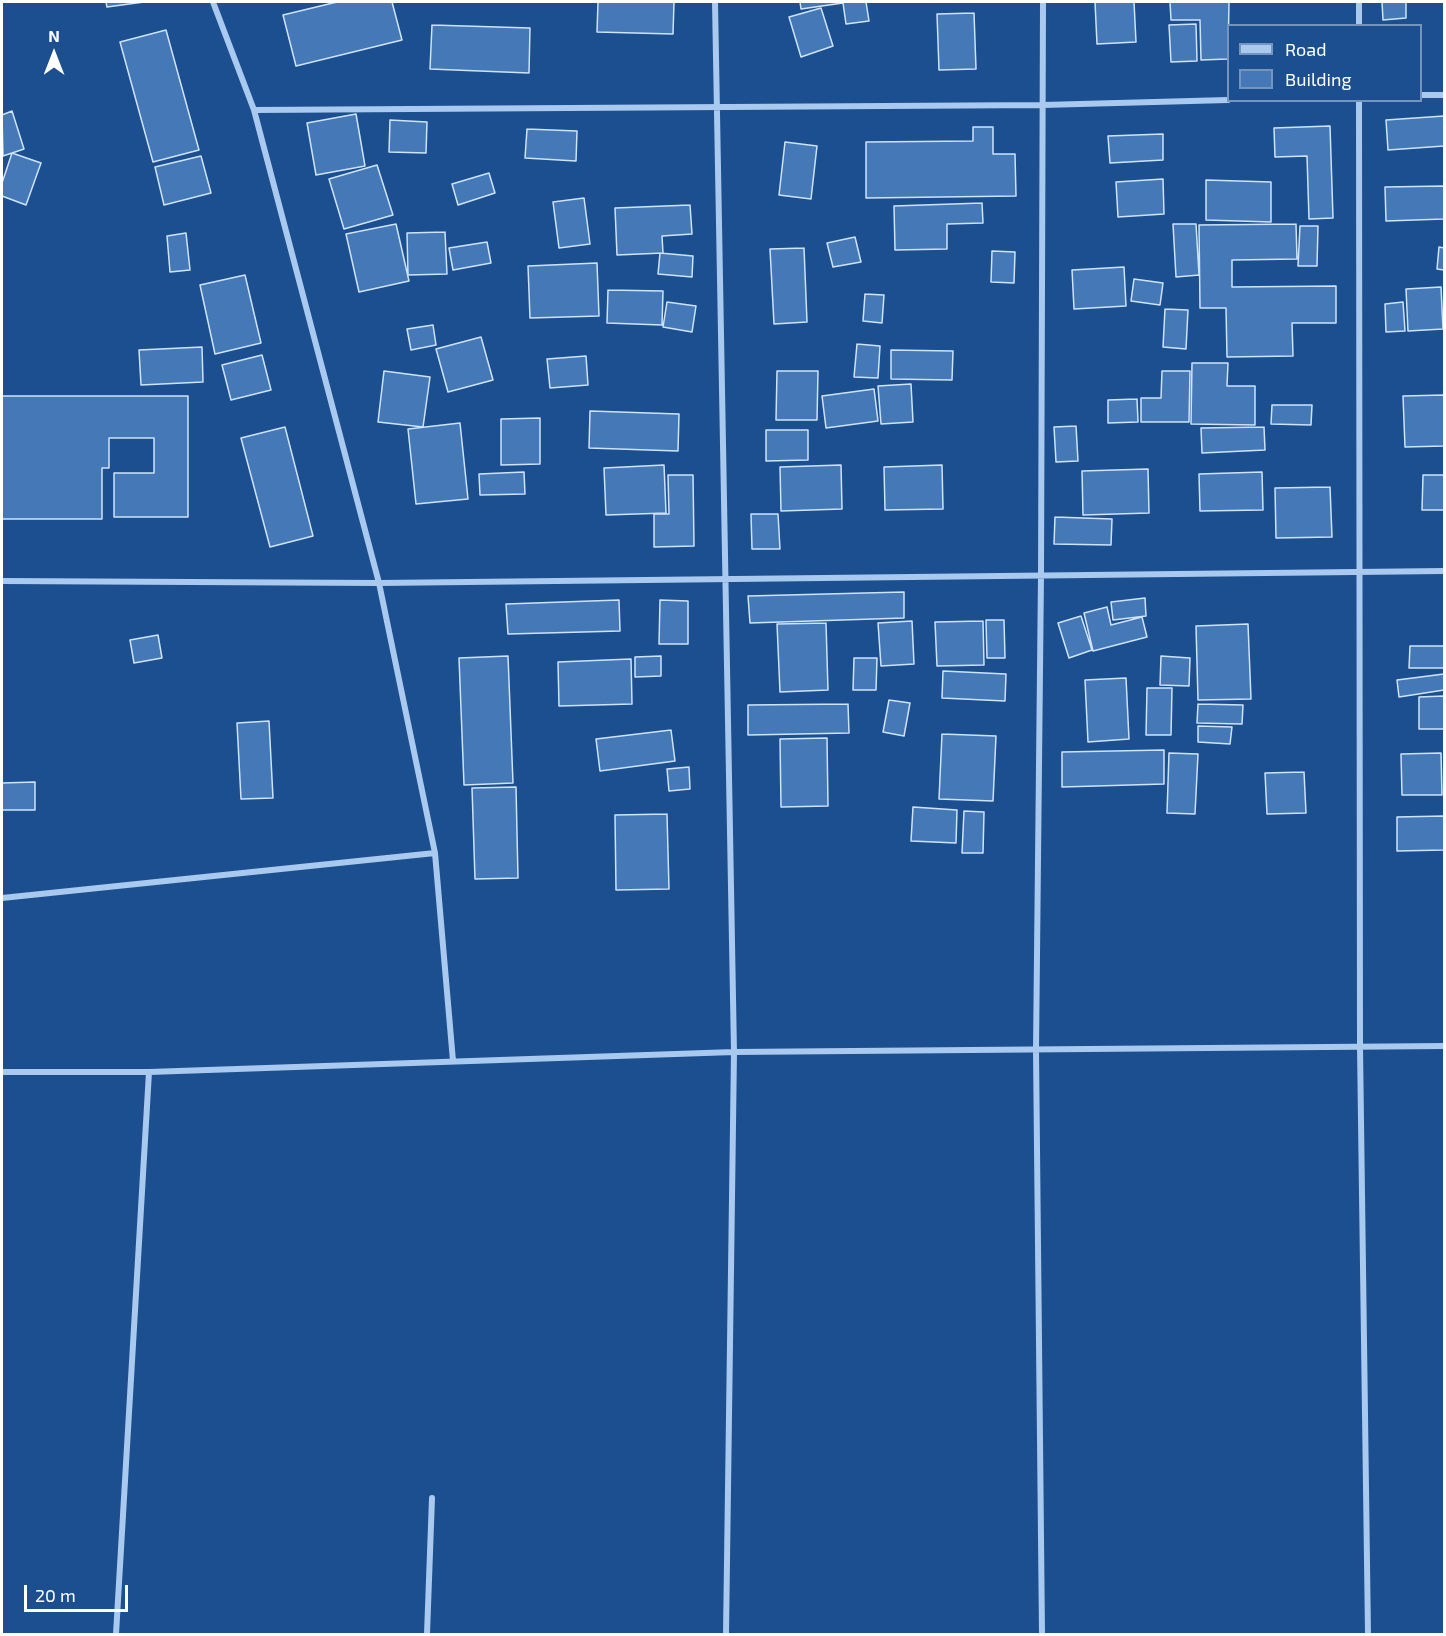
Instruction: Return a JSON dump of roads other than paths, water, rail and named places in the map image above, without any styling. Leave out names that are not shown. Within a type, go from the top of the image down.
[{"type":"street","points":[[213,2],[254,110],[379,583],[435,853],[453,1061]]},
{"type":"street","points":[[715,2],[734,1052],[726,1635]]},
{"type":"street","points":[[1042,1635],[1036,1050],[1041,575],[1043,2]]},
{"type":"street","points":[[1359,2],[1359,24]]},
{"type":"street","points":[[1422,95],[1444,95]]},
{"type":"street","points":[[254,110],[1043,105],[1227,100]]},
{"type":"street","points":[[1359,102],[1360,1047],[1368,1635]]},
{"type":"street","points":[[2,581],[379,583],[1444,571]]},
{"type":"street","points":[[2,898],[435,853]]},
{"type":"street","points":[[2,1072],[149,1072],[734,1052],[1444,1046]]},
{"type":"street","points":[[116,1635],[149,1072]]},
{"type":"street","points":[[427,1635],[432,1498]]}]
